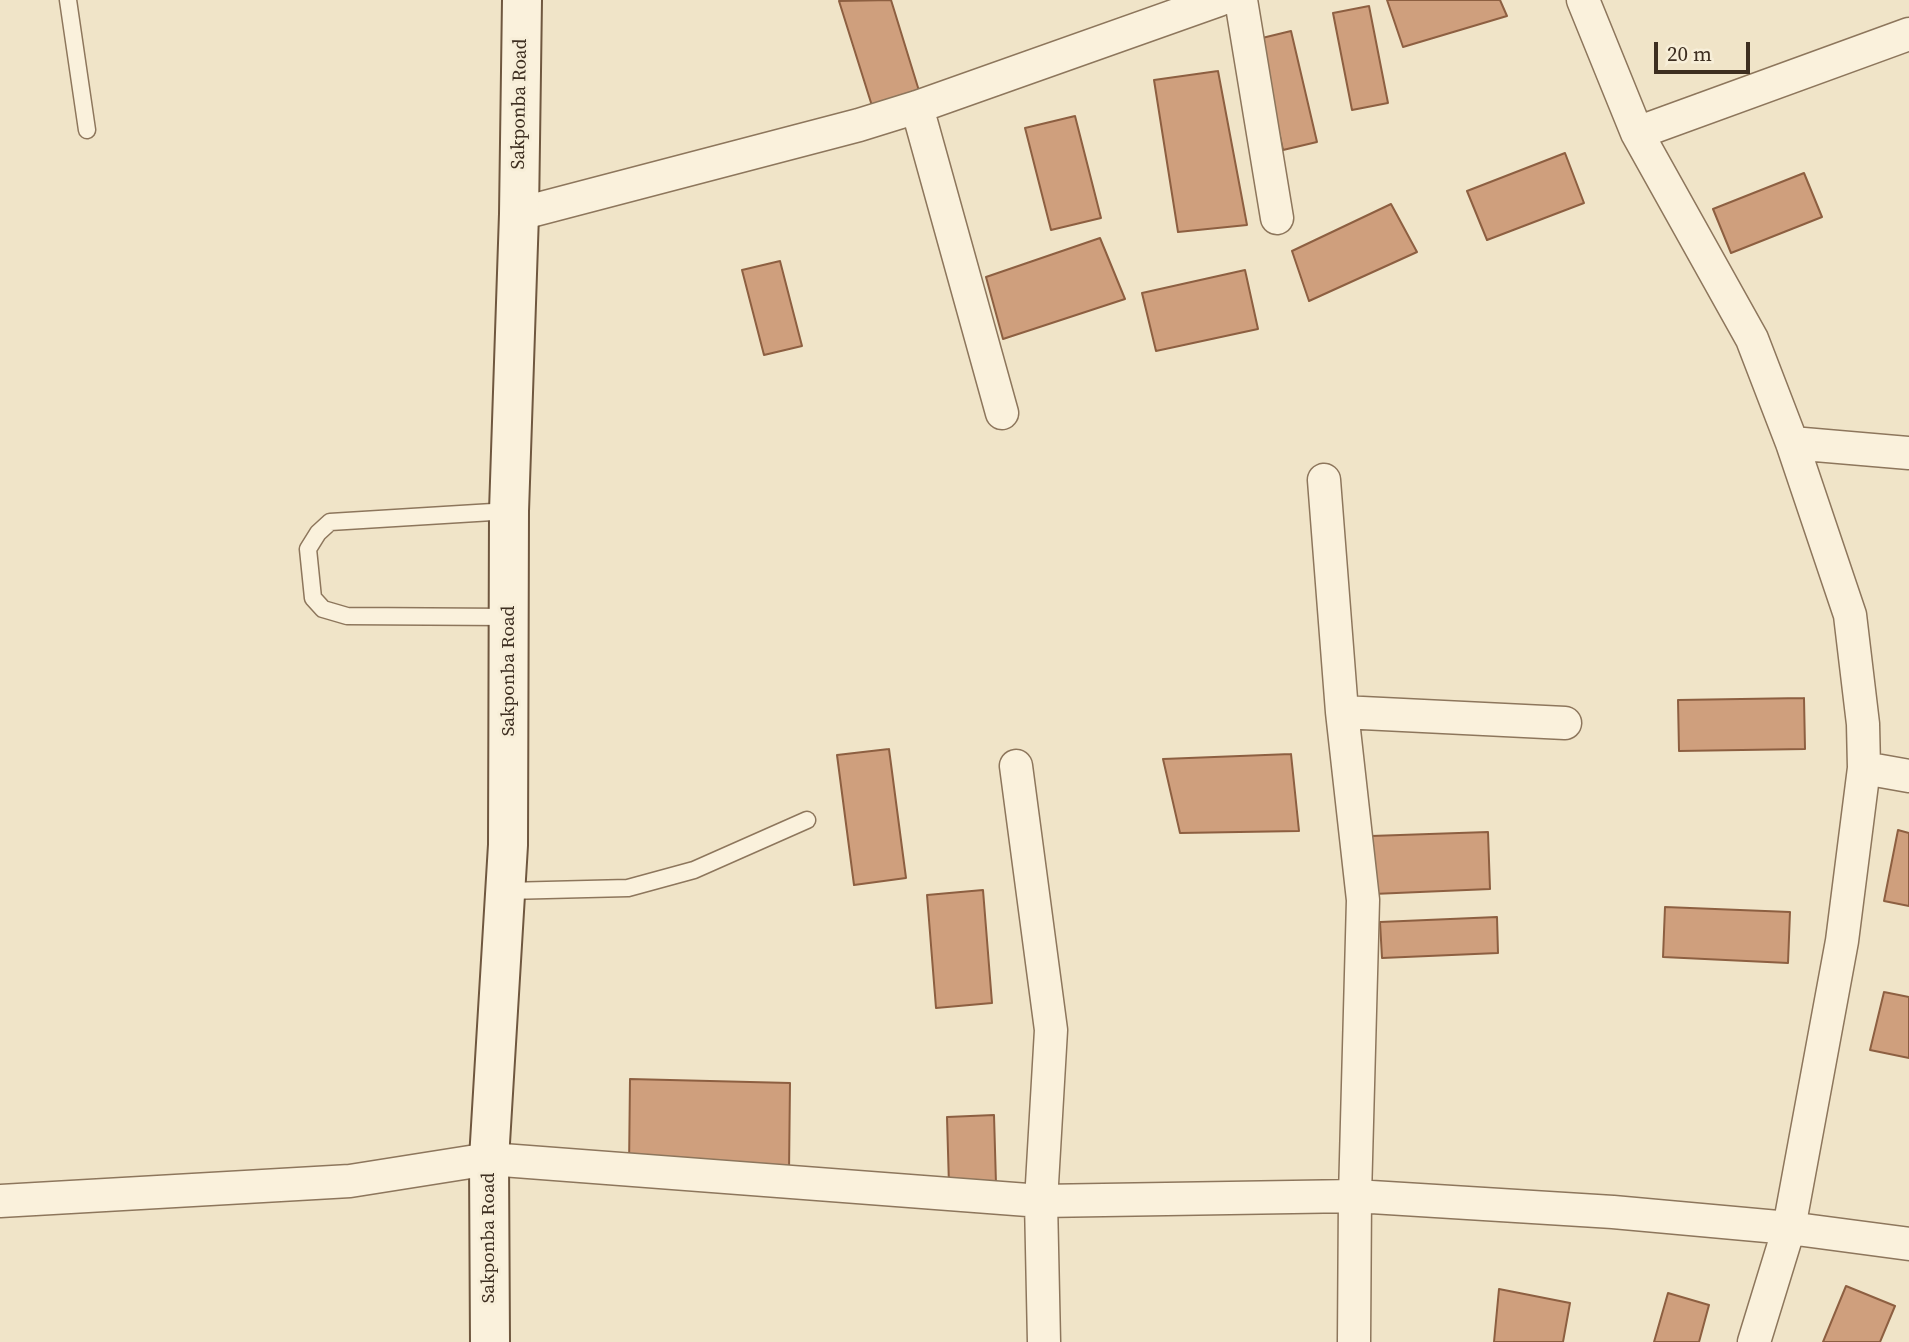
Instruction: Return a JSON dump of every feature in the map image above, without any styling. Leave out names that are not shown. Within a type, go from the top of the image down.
[{"type":"main road","name":"Sakponba Road","points":[[490,1342],[489,1159],[508,832],[509,510],[519,214],[522,0]]},
{"type":"street","points":[[519,214],[859,125],[1219,0]]},
{"type":"street","points":[[1241,0],[1278,218]]},
{"type":"street","points":[[1583,0],[1637,133],[1752,339],[1792,443],[1850,615],[1863,724],[1864,768],[1842,941],[1789,1228],[1754,1342]]},
{"type":"street","points":[[1637,133],[1909,34]]},
{"type":"street","points":[[917,107],[1002,413]]},
{"type":"street","points":[[1792,443],[1909,453]]},
{"type":"street","points":[[1324,481],[1342,712],[1363,900],[1354,1342]]},
{"type":"street","points":[[1342,712],[1565,723]]},
{"type":"street","points":[[1016,766],[1052,1030],[1041,1201],[1044,1342]]},
{"type":"street","points":[[1864,768],[1909,776]]},
{"type":"street","points":[[0,1201],[350,1181],[489,1159],[1041,1201],[1355,1196],[1613,1212],[1789,1228],[1909,1244]]},
{"type":"lane","points":[[68,0],[87,130]]},
{"type":"lane","points":[[509,510],[330,522],[318,533],[309,549],[313,598],[323,609],[347,616],[509,617]]},
{"type":"lane","points":[[506,891],[628,888],[694,870],[807,820]]},
{"type":"building","points":[[891,0],[920,94],[873,109],[839,1]]},
{"type":"building","points":[[1387,0],[1500,0],[1507,16],[1403,47]]},
{"type":"building","points":[[1369,6],[1388,103],[1352,110],[1333,13]]},
{"type":"building","points":[[1291,31],[1317,142],[1283,150],[1258,39]]},
{"type":"building","points":[[1218,71],[1247,225],[1178,232],[1154,80]]},
{"type":"building","points":[[1075,116],[1101,218],[1051,230],[1025,128]]},
{"type":"building","points":[[1565,153],[1584,203],[1487,240],[1467,191]]},
{"type":"building","points":[[1804,173],[1822,217],[1731,253],[1713,209]]},
{"type":"building","points":[[1391,204],[1417,252],[1309,301],[1292,251]]},
{"type":"building","points":[[1100,238],[1125,299],[1003,339],[986,277]]},
{"type":"building","points":[[780,261],[802,346],[764,355],[742,270]]},
{"type":"building","points":[[1245,270],[1258,329],[1156,351],[1142,293]]},
{"type":"building","points":[[1804,698],[1805,749],[1679,751],[1678,700]]},
{"type":"building","points":[[889,749],[906,878],[854,885],[837,755]]},
{"type":"building","points":[[1291,754],[1299,831],[1180,833],[1163,759]]},
{"type":"building","points":[[1898,830],[1909,833],[1909,906],[1884,901]]},
{"type":"building","points":[[1488,832],[1490,889],[1373,894],[1371,836]]},
{"type":"building","points":[[983,890],[992,1003],[936,1008],[927,895]]},
{"type":"building","points":[[1665,907],[1790,912],[1788,963],[1663,957]]},
{"type":"building","points":[[1497,917],[1498,953],[1382,958],[1380,922]]},
{"type":"building","points":[[1884,992],[1909,997],[1909,1058],[1870,1050]]},
{"type":"building","points":[[630,1079],[790,1083],[789,1173],[629,1169]]},
{"type":"building","points":[[994,1115],[996,1184],[949,1186],[947,1117]]},
{"type":"building","points":[[1846,1286],[1895,1306],[1880,1342],[1823,1342]]},
{"type":"building","points":[[1499,1289],[1570,1303],[1563,1342],[1494,1342]]},
{"type":"building","points":[[1668,1293],[1709,1305],[1699,1342],[1654,1342]]}]
